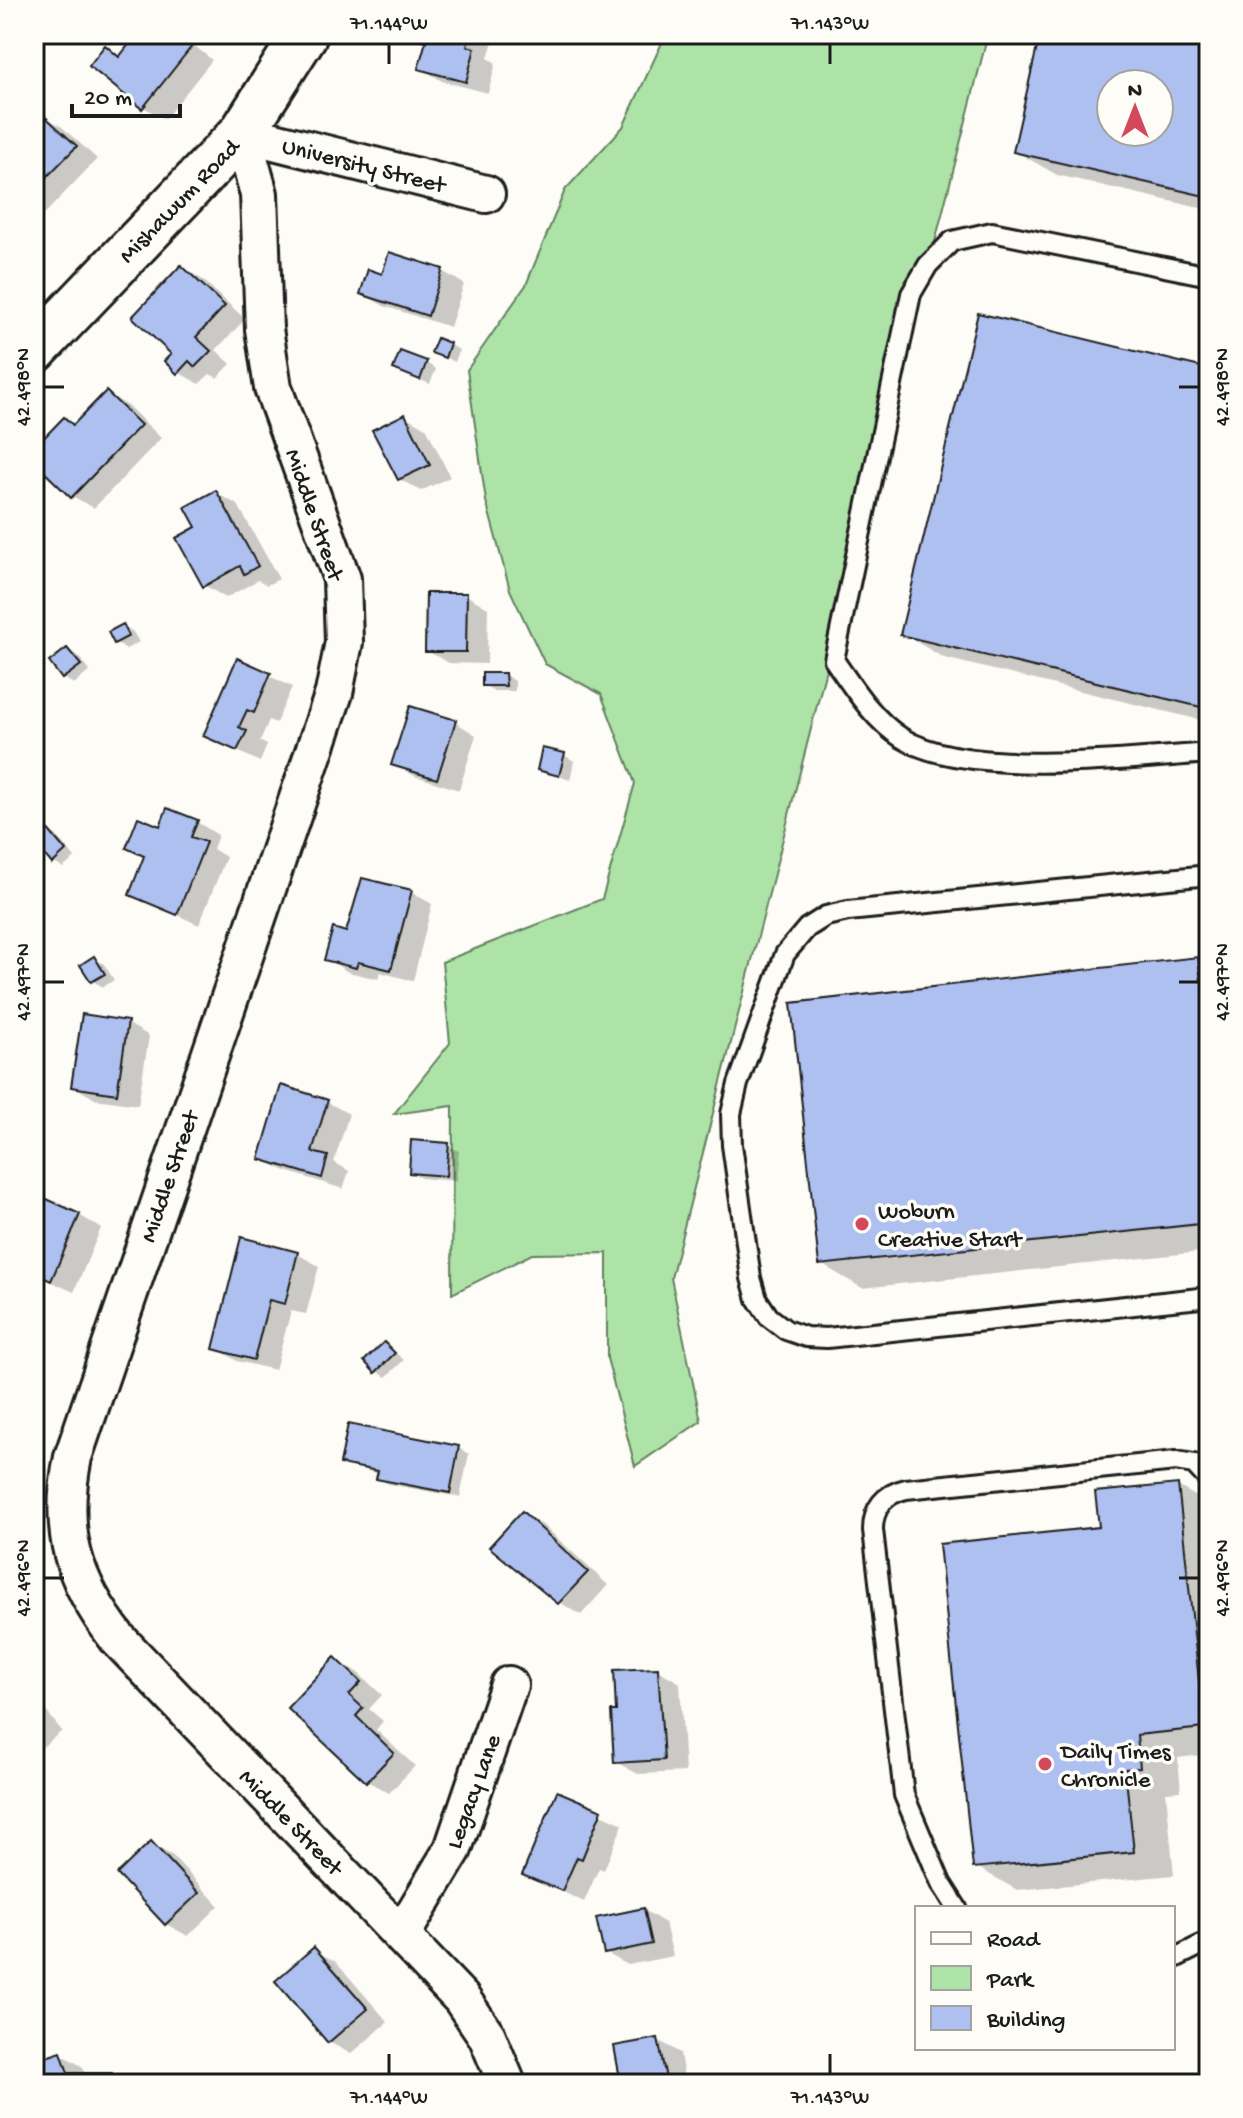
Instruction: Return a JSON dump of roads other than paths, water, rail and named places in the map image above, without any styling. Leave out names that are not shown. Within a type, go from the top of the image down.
[{"type":"main road","name":"Mishawum Road","points":[[34,351],[242,133],[305,34]]},
{"type":"street","name":"University Street","points":[[242,133],[486,194]]},
{"type":"street","name":"Middle Street","points":[[242,133],[259,194],[270,372],[281,414],[337,561],[344,602],[344,642],[334,693],[81,1428],[68,1480],[67,1522],[72,1558],[84,1589],[118,1639],[461,1998],[487,2036],[507,2084]]},
{"type":"street","name":"Legacy Lane","points":[[402,1934],[453,1849],[509,1685]]},
{"type":"lane","points":[[1209,276],[992,232],[952,241],[928,265],[911,294],[834,660],[858,695],[900,738],[943,756],[995,762],[1126,760],[1209,753]]},
{"type":"lane","points":[[1209,875],[848,911],[816,922],[798,935],[781,964],[738,1084],[730,1125],[753,1289],[769,1317],[796,1334],[827,1338],[1209,1297]]},
{"type":"lane","points":[[956,1906],[941,1883],[904,1795],[873,1530],[877,1509],[886,1497],[906,1489],[1176,1461],[1188,1461],[1207,1473]]},
{"type":"lane","points":[[1175,1958],[1209,1941]]},
{"type":"place","name":"Woburn Creative Start","points":[[862,1224]]},
{"type":"place","name":"Daily Times Chronicle","points":[[1045,1764]]}]
